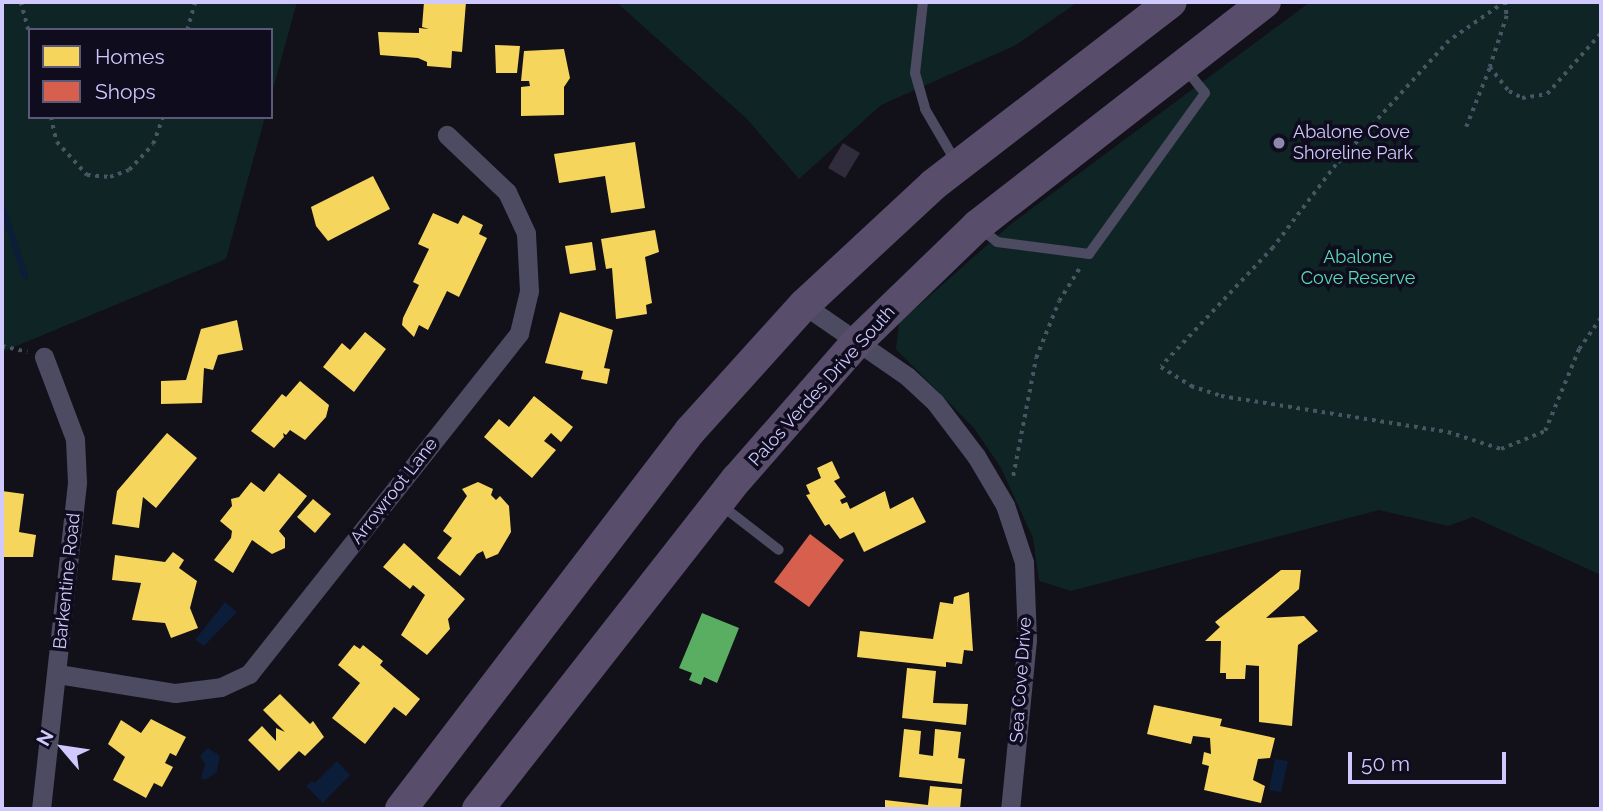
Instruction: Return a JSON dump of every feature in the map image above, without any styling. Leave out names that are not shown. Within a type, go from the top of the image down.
[{"type":"main road","points":[[401,809],[690,430],[804,305],[958,165],[1171,2]]},
{"type":"main road","name":"Palos Verdes Drive South","points":[[478,809],[718,503],[857,342],[977,226],[1265,2]]},
{"type":"street","name":"Arrowroot Lane","points":[[58,674],[174,693],[220,688],[249,674],[519,333],[529,291],[526,233],[507,192],[447,135]]},
{"type":"street","name":"Sea Cove Drive","points":[[804,305],[906,376],[934,402],[976,456],[1005,505],[1024,562],[1027,640],[1010,809]]},
{"type":"street","name":"Barkentine Road","points":[[37,355],[75,439],[77,482],[58,674],[41,809]]},
{"type":"lane","points":[[923,2],[915,73],[925,109],[958,165]]},
{"type":"lane","points":[[977,226],[997,242],[1089,254],[1205,93],[1182,65]]},
{"type":"lane","points":[[718,503],[779,550]]},
{"type":"path","points":[[21,2],[28,28]]},
{"type":"path","points":[[188,28],[195,2]]},
{"type":"path","points":[[1466,127],[1507,16],[1505,2],[1449,41],[1336,165],[1273,248],[1161,367],[1191,386],[1221,396],[1448,432],[1501,449],[1545,431],[1579,349],[1601,317]]},
{"type":"path","points":[[1490,67],[1509,92],[1536,99],[1564,78],[1601,33]]},
{"type":"path","points":[[51,119],[57,142],[87,175],[110,177],[130,170],[153,144],[162,119]]},
{"type":"path","points":[[1005,505],[1035,358],[1059,301],[1089,254]]},
{"type":"path","points":[[2,346],[37,355]]},
{"type":"green space","points":[[2,2],[297,2],[273,89],[273,28],[28,28],[28,119],[264,119],[226,259],[2,352]]},
{"type":"green space","points":[[616,2],[1078,2],[1016,45],[881,105],[799,179],[746,118]]},
{"type":"green space","name":"Abalone Cove Reserve","points":[[1310,2],[1601,2],[1601,575],[1473,517],[1448,526],[1379,510],[1071,591],[1039,581],[1033,538],[1001,468],[974,428],[896,349],[899,323],[1011,224]]},
{"type":"water","points":[[225,602],[237,612],[204,646],[195,640]]},
{"type":"water","points":[[208,748],[220,756],[217,772],[205,780],[201,778],[205,764],[200,756]]},
{"type":"water","points":[[1275,759],[1288,761],[1281,792],[1269,790]]},
{"type":"water","points":[[337,761],[350,775],[323,803],[306,786],[312,781],[315,783]]},
{"type":"building: Homes","points":[[424,2],[466,2],[462,52],[452,51],[451,68],[427,66],[427,62],[418,58],[380,55],[378,32],[419,33],[419,28],[429,29],[422,27]]},
{"type":"building: Homes","points":[[495,45],[520,46],[517,73],[496,73]]},
{"type":"building: Homes","points":[[564,49],[570,78],[564,87],[564,115],[521,116],[521,87],[530,86],[529,81],[521,81],[524,51]]},
{"type":"building: Homes","points":[[635,142],[645,208],[611,213],[605,176],[559,183],[554,154]]},
{"type":"building: Homes","points":[[373,176],[390,209],[328,241],[316,226],[311,207]]},
{"type":"building: Homes","points":[[433,213],[458,224],[463,215],[483,225],[479,234],[487,238],[459,297],[447,291],[428,330],[419,325],[414,337],[402,325],[403,318],[419,285],[413,282],[429,249],[418,244]]},
{"type":"building: Homes","points":[[655,230],[659,252],[645,257],[652,303],[646,305],[647,314],[616,319],[612,268],[606,269],[601,239]]},
{"type":"building: Homes","points":[[592,242],[596,270],[570,274],[565,246]]},
{"type":"building: Homes","points":[[560,312],[613,330],[604,368],[610,369],[607,384],[581,379],[583,371],[545,363]]},
{"type":"building: Homes","points":[[237,320],[243,350],[218,355],[213,370],[204,368],[202,403],[161,404],[161,381],[186,380],[201,329]]},
{"type":"building: Homes","points":[[365,332],[386,349],[354,392],[323,367],[342,343],[350,350]]},
{"type":"building: Homes","points":[[300,381],[329,405],[326,417],[305,440],[290,430],[286,435],[283,433],[284,437],[274,448],[251,431],[282,394],[286,397]]},
{"type":"building: Homes","points":[[534,396],[573,427],[561,442],[551,433],[544,441],[556,450],[532,478],[484,437],[499,419],[509,427]]},
{"type":"building: Homes","points":[[167,433],[197,458],[156,508],[143,497],[139,528],[112,524],[117,491]]},
{"type":"building: Homes","points":[[832,461],[840,478],[834,481],[846,497],[840,500],[842,504],[847,502],[850,509],[885,491],[890,509],[913,497],[926,522],[864,552],[854,532],[840,539],[829,524],[825,526],[806,495],[810,494],[806,485],[821,478],[817,468]]},
{"type":"building: Homes","points":[[279,473],[307,496],[279,531],[285,538],[285,548],[272,554],[252,540],[233,573],[214,560],[231,538],[232,531],[220,521],[232,506],[231,499],[239,497],[251,482],[264,492]]},
{"type":"building: Homes","points":[[478,482],[493,489],[491,495],[496,500],[500,496],[509,506],[511,532],[498,554],[486,559],[483,551],[477,554],[460,576],[437,558],[452,538],[443,531],[467,496],[462,489]]},
{"type":"building: Homes","points":[[2,491],[24,494],[19,532],[36,535],[33,557],[2,557]]},
{"type":"building: Homes","points":[[313,499],[331,514],[315,533],[297,517]]},
{"type":"building: Homes","points":[[404,543],[465,599],[448,619],[450,629],[427,655],[401,635],[425,595],[413,585],[410,589],[383,567]]},
{"type":"building: Homes","points":[[173,552],[184,560],[179,568],[197,581],[190,608],[198,628],[171,638],[165,623],[132,620],[141,583],[112,580],[115,555],[165,562]]},
{"type":"building: Homes","points":[[1281,570],[1301,570],[1299,589],[1266,618],[1304,616],[1318,631],[1298,645],[1292,726],[1259,722],[1259,666],[1246,665],[1245,679],[1226,679],[1226,673],[1220,673],[1221,641],[1205,641],[1220,627],[1215,622]]},
{"type":"building: Homes","points":[[969,592],[973,651],[964,650],[962,664],[946,662],[946,667],[857,657],[860,631],[933,639],[940,602],[953,604],[954,597]]},
{"type":"building: Homes","points":[[354,645],[360,649],[363,645],[383,661],[380,665],[420,699],[406,716],[394,707],[365,744],[332,718],[360,683],[338,665]]},
{"type":"building: Homes","points":[[907,668],[936,671],[933,703],[968,704],[966,725],[902,718]]},
{"type":"building: Homes","points":[[280,694],[310,724],[313,721],[324,737],[305,756],[299,751],[279,771],[248,740],[262,726],[276,741],[276,728],[285,732],[263,710]]},
{"type":"building: Homes","points":[[1154,705],[1222,719],[1220,726],[1275,738],[1270,758],[1258,759],[1253,780],[1265,786],[1261,803],[1204,790],[1209,766],[1202,764],[1204,752],[1211,754],[1210,738],[1193,736],[1191,744],[1147,734]]},
{"type":"building: Homes","points":[[151,719],[186,737],[176,756],[170,753],[165,763],[173,767],[162,787],[154,783],[146,798],[113,780],[125,757],[108,744],[121,720],[141,733]]},
{"type":"building: Homes","points":[[904,729],[921,731],[919,754],[933,756],[935,729],[961,732],[958,758],[965,759],[962,784],[899,777]]},
{"type":"building: Homes","points":[[930,786],[962,789],[960,809],[885,809],[885,800],[928,805]]},
{"type":"building: Shops","points":[[810,534],[844,560],[809,607],[774,582]]},
{"type":"building: Public","points":[[702,613],[739,628],[717,683],[704,677],[701,685],[689,680],[692,673],[679,668]]},
{"type":"building: Other","points":[[843,143],[860,153],[845,178],[828,168]]},
{"type":"waterway","points":[[2,207],[25,276]]},
{"type":"place","name":"Abalone Cove Shoreline Park","points":[[1279,143]]}]
